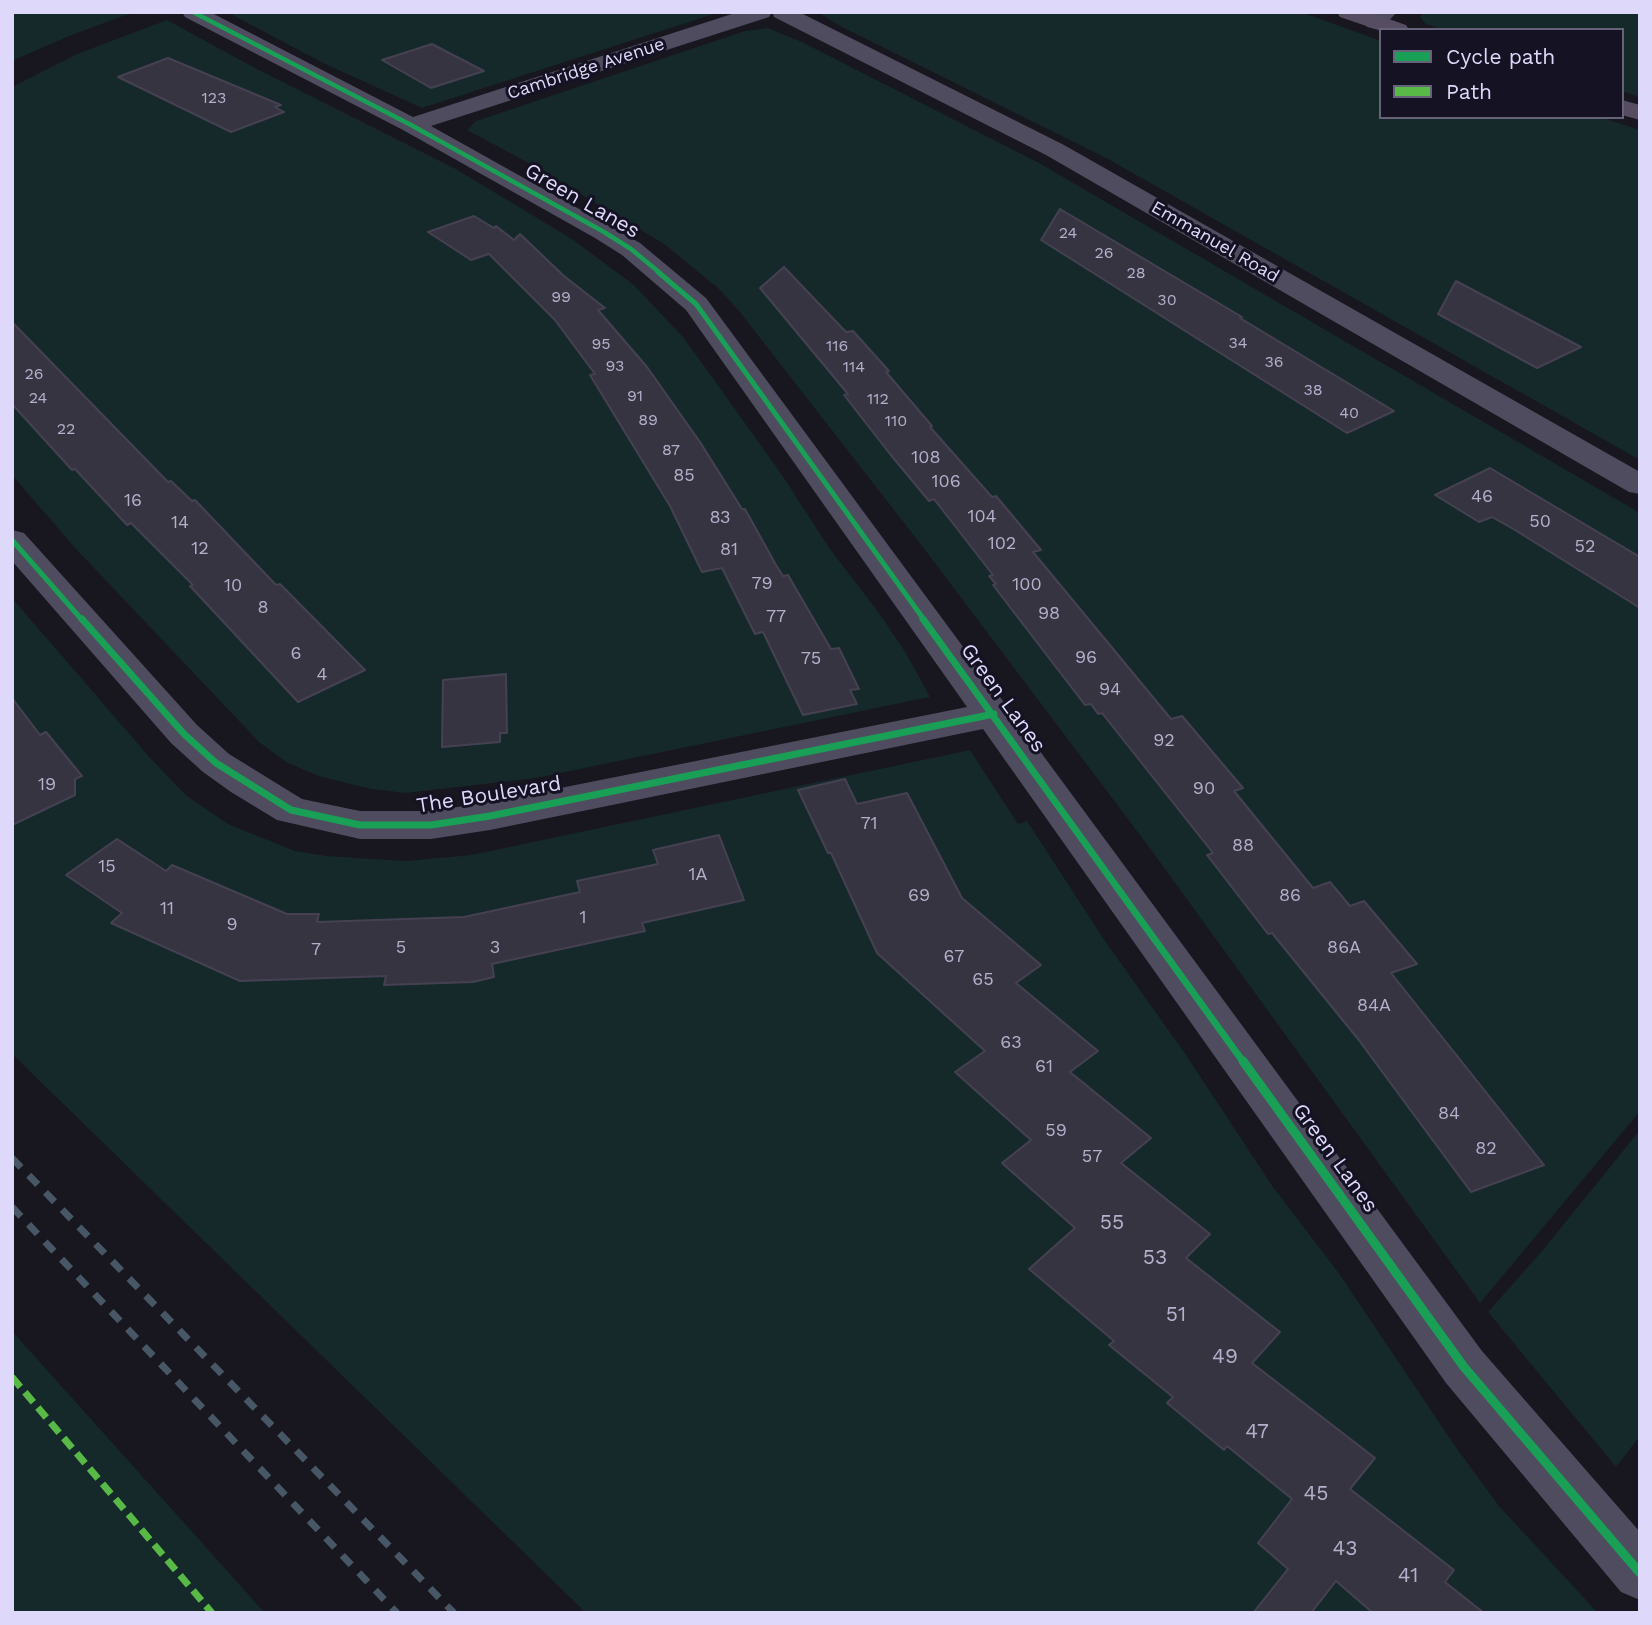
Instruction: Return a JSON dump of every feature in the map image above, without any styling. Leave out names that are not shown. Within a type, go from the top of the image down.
[{"type":"main road","points":[[1348,12],[1381,17],[1395,28]]},
{"type":"street","name":"Green Lanes","points":[[193,12],[411,125],[604,232],[631,249],[696,304],[1464,1367],[1640,1573]]},
{"type":"street","name":"Cambridge Avenue","points":[[411,125],[761,12]]},
{"type":"street","name":"Emmanuel Road","points":[[782,12],[1055,150],[1640,485]]},
{"type":"street","name":"The Boulevard","points":[[12,540],[184,734],[216,763],[291,810],[360,825],[431,825],[490,816],[994,714]]},
{"type":"green space","points":[[12,12],[134,12],[12,61]]},
{"type":"green space","points":[[227,12],[720,12],[422,108],[323,63]]},
{"type":"green space","points":[[1301,12],[1379,40],[1379,119],[1606,119],[1640,130],[1640,460],[1106,158],[842,27],[819,13]]},
{"type":"green space","points":[[1423,12],[1640,12],[1640,97],[1624,92],[1624,28],[1437,28],[1426,24],[1420,17]]},
{"type":"green space","points":[[167,20],[255,68],[456,169],[572,239],[634,285],[683,337],[702,363],[782,475],[830,549],[879,613],[906,653],[930,697],[536,778],[406,793],[371,789],[318,776],[286,762],[259,742],[76,549],[12,475],[12,87],[77,54]]},
{"type":"green space","points":[[768,28],[802,42],[1039,163],[1640,513],[1640,1111],[1480,1303],[1149,847],[922,546],[739,311],[718,288],[664,244],[534,166],[467,130],[476,121],[745,31]]},
{"type":"green space","points":[[12,598],[152,760],[187,796],[228,824],[295,851],[327,856],[407,861],[471,855],[970,750],[1018,824],[1027,821],[1105,941],[1184,1052],[1273,1187],[1338,1272],[1455,1446],[1499,1506],[1598,1613],[586,1613],[12,1054]]},
{"type":"green space","points":[[1640,1130],[1640,1436],[1616,1467],[1488,1312],[1542,1251]]},
{"type":"green space","points":[[12,1331],[265,1613],[12,1613]]},
{"type":"building","points":[[432,44],[484,71],[431,88],[382,60]]},
{"type":"building","points":[[168,58],[281,105],[275,107],[284,112],[231,132],[118,77]]},
{"type":"building","points":[[1060,209],[1394,411],[1347,433],[1041,240]]},
{"type":"building","points":[[474,216],[494,228],[496,226],[514,240],[520,234],[564,276],[605,308],[598,310],[647,367],[700,442],[742,509],[745,509],[783,576],[788,575],[831,649],[839,648],[859,689],[850,690],[857,704],[803,715],[763,632],[755,634],[722,568],[702,572],[670,506],[590,375],[595,374],[555,320],[489,254],[471,260],[428,232]]},
{"type":"building","points":[[784,267],[846,332],[853,331],[889,371],[886,372],[932,426],[930,427],[992,497],[996,496],[1041,550],[1033,552],[1171,719],[1182,716],[1243,788],[1234,791],[1313,888],[1330,882],[1350,906],[1364,901],[1417,964],[1391,973],[1544,1165],[1471,1192],[1358,1039],[1272,933],[1268,934],[1207,855],[1213,853],[1102,713],[1098,714],[1091,704],[1085,705],[993,585],[996,584],[989,576],[993,575],[934,499],[929,501],[890,454],[844,395],[848,394],[760,288]]},
{"type":"building","points":[[1456,281],[1581,347],[1537,368],[1438,314]]},
{"type":"building","points":[[12,322],[168,482],[171,481],[192,501],[195,500],[276,585],[280,584],[365,670],[298,702],[190,586],[193,585],[131,523],[127,525],[75,469],[72,470],[12,404]]},
{"type":"building","points":[[1490,468],[1640,557],[1640,608],[1492,517],[1479,522],[1435,495]]},
{"type":"building","points":[[506,674],[507,733],[500,733],[500,742],[442,747],[443,680]]},
{"type":"building","points":[[12,698],[40,735],[46,732],[82,776],[75,779],[75,795],[12,825]]},
{"type":"building","points":[[845,779],[857,804],[907,793],[962,898],[1041,965],[1016,983],[1098,1051],[1070,1072],[1151,1138],[1121,1163],[1210,1234],[1186,1258],[1280,1332],[1252,1363],[1375,1458],[1350,1489],[1454,1570],[1445,1582],[1484,1613],[1373,1613],[1336,1581],[1311,1613],[1253,1613],[1288,1569],[1258,1543],[1292,1499],[1227,1446],[1224,1450],[1167,1403],[1173,1397],[1109,1345],[1114,1341],[1029,1269],[1075,1228],[1002,1163],[1031,1140],[955,1072],[985,1051],[877,953],[831,853],[828,853],[798,790]]},
{"type":"building","points":[[719,835],[744,900],[642,923],[645,931],[492,964],[494,977],[473,982],[384,985],[386,976],[240,981],[111,923],[122,913],[66,875],[117,839],[166,871],[172,865],[287,914],[319,914],[317,922],[464,917],[580,892],[577,881],[658,864],[653,850]]},
{"type":"railway","points":[[12,1158],[454,1613]]},
{"type":"railway","points":[[12,1207],[397,1613]]},
{"type":"marked path","points":[[12,1377],[212,1613]]},
{"type":"cycle path","points":[[193,12],[411,125],[604,232],[631,249],[696,304],[1464,1367],[1640,1573]]},
{"type":"cycle path","points":[[12,540],[184,734],[216,763],[291,810],[360,825],[431,825],[490,816],[994,714]]}]
